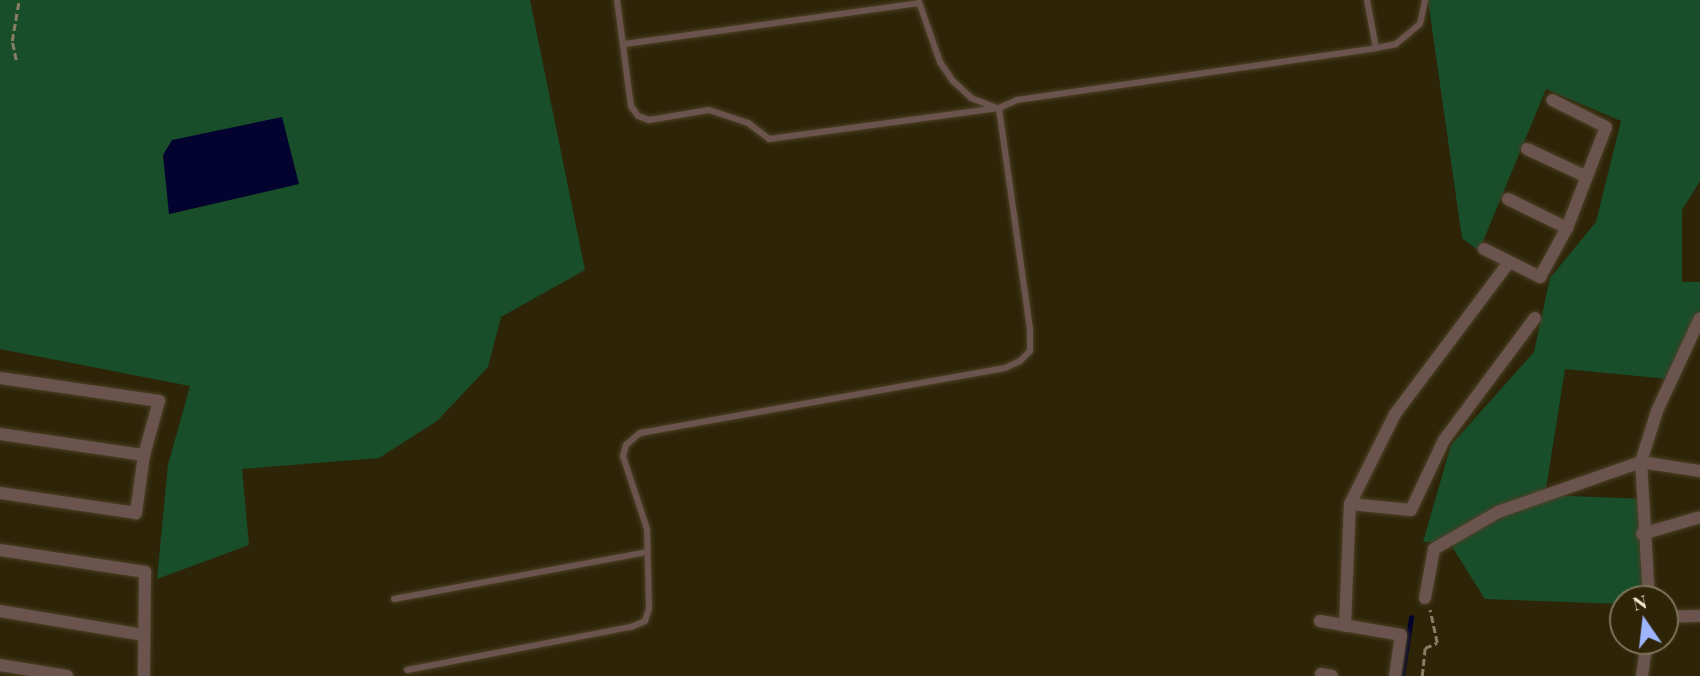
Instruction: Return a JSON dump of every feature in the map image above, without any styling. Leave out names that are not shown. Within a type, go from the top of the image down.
[{"type":"street","points":[[1484,249],[1540,277],[1567,228],[1606,127],[1552,100]]},
{"type":"street","points":[[1527,149],[1587,177]]},
{"type":"street","points":[[1508,199],[1567,228]]},
{"type":"street","points":[[1345,626],[1350,504],[1395,414],[1509,262]]},
{"type":"street","points":[[1350,504],[1411,510],[1444,440],[1535,318]]},
{"type":"street","points":[[1647,585],[1642,534],[1641,462],[1657,411],[1700,318]]},
{"type":"street","points":[[0,378],[159,401],[144,455],[136,513],[0,493]]},
{"type":"street","points":[[0,434],[144,455]]},
{"type":"street","points":[[1425,597],[1434,549],[1498,512],[1641,462],[1700,471]]},
{"type":"street","points":[[1642,534],[1700,517]]},
{"type":"street","points":[[0,550],[145,572],[144,676]]},
{"type":"street","points":[[0,611],[144,635]]},
{"type":"street","points":[[1679,617],[1700,617]]},
{"type":"street","points":[[1320,621],[1401,635],[1395,676]]},
{"type":"street","points":[[1642,676],[1645,655]]},
{"type":"street","points":[[0,665],[67,676]]},
{"type":"lane","points":[[617,0],[631,106],[649,120],[709,110],[748,123],[769,139],[999,108],[1017,100],[1396,44],[1420,24],[1425,0]]},
{"type":"lane","points":[[1367,0],[1376,48]]},
{"type":"lane","points":[[624,44],[919,1],[940,62],[953,81],[971,98],[999,108]]},
{"type":"lane","points":[[407,670],[631,627],[645,621],[649,610],[643,511],[623,456],[626,445],[640,433],[1005,368],[1030,351],[1030,329],[999,108]]},
{"type":"lane","points":[[394,600],[647,552]]},
{"type":"path","points":[[16,60],[12,41],[19,0]]},
{"type":"path","points":[[1422,676],[1425,648],[1437,643],[1425,597]]},
{"type":"green space","points":[[0,0],[530,0],[585,270],[501,317],[488,367],[437,421],[379,458],[242,469],[249,545],[157,579],[168,465],[190,386],[0,349]],"holes":[[[163,155],[299,183],[170,214]]]},
{"type":"green space","points":[[1428,0],[1700,0],[1700,181],[1682,210],[1682,282],[1700,282],[1700,331],[1679,380],[1565,369],[1545,495],[1645,499],[1642,585],[1609,585],[1609,603],[1485,599],[1449,542],[1423,542],[1451,445],[1534,352],[1550,278],[1596,222],[1621,121],[1546,89],[1479,251],[1462,238]]},
{"type":"shaded area","points":[[282,117],[299,184],[169,214],[163,155],[172,140]]},
{"type":"waterway","points":[[1402,676],[1411,618]]}]
